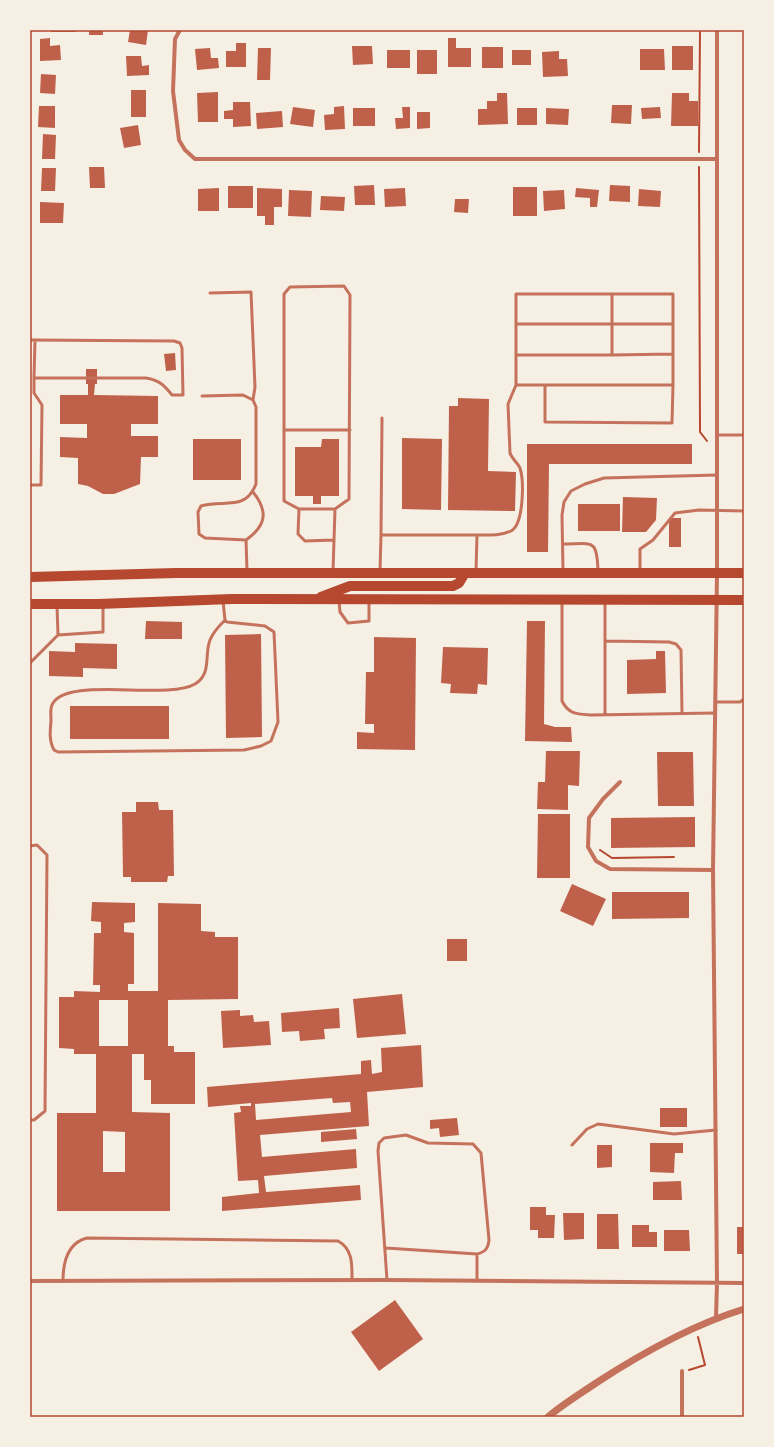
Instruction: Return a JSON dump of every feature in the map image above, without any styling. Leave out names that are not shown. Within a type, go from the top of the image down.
[{"type":"main road","points":[[30,577],[247,573],[744,573]]},
{"type":"main road","points":[[314,599],[350,586],[453,586],[459,583],[465,573]]},
{"type":"main road","points":[[30,604],[103,604],[314,599],[744,600]]},
{"type":"street","points":[[180,30],[175,39],[173,91],[179,140],[184,150],[195,159],[717,159]]},
{"type":"street","points":[[716,1317],[716,1130],[713,870],[717,600],[717,30]]},
{"type":"street","points":[[620,782],[603,799],[589,818],[588,846],[596,861],[610,869],[713,870]]},
{"type":"street","points":[[30,1281],[387,1280],[744,1283]]},
{"type":"street","points":[[548,1417],[560,1406],[627,1363],[716,1317],[744,1309]]},
{"type":"street","points":[[682,1371],[682,1417]]},
{"type":"lane","points":[[344,286],[350,295],[350,430],[349,499],[335,509],[299,509],[284,501],[284,294],[290,287],[344,286]]},
{"type":"lane","points":[[210,293],[251,292],[256,387],[253,400],[256,407],[256,484],[253,492],[246,500],[237,503],[209,504],[201,506],[198,512],[199,534],[205,538],[246,540],[254,534],[262,524],[263,513],[261,503],[253,492]]},
{"type":"lane","points":[[381,535],[499,535],[512,530],[520,515],[522,476],[519,466],[512,460],[510,453],[508,404],[516,385],[516,294],[673,294],[672,423],[545,422],[545,385]]},
{"type":"lane","points":[[612,294],[612,355]]},
{"type":"lane","points":[[516,324],[673,324]]},
{"type":"lane","points":[[30,340],[174,341],[180,343],[182,348],[183,395],[172,395],[165,386],[157,380],[146,378],[34,378]]},
{"type":"lane","points":[[30,485],[41,485],[42,405],[34,393],[35,340]]},
{"type":"lane","points":[[516,355],[673,354]]},
{"type":"lane","points":[[516,385],[673,385]]},
{"type":"lane","points":[[202,396],[243,395],[253,400]]},
{"type":"lane","points":[[380,573],[382,418]]},
{"type":"lane","points":[[284,430],[350,430]]},
{"type":"lane","points":[[717,435],[744,435]]},
{"type":"lane","points":[[563,573],[562,515],[564,502],[571,491],[585,484],[604,478],[717,475]]},
{"type":"lane","points":[[299,509],[298,534],[305,541],[334,540]]},
{"type":"lane","points":[[333,573],[335,509]]},
{"type":"lane","points":[[640,573],[640,549],[653,540],[674,513],[744,511]]},
{"type":"lane","points":[[476,573],[477,535]]},
{"type":"lane","points":[[246,540],[247,573]]},
{"type":"lane","points":[[563,544],[589,544],[596,547],[598,553],[598,573]]},
{"type":"lane","points":[[339,599],[340,612],[348,623],[369,622],[368,599]]},
{"type":"lane","points":[[223,600],[224,620],[211,637],[204,677],[195,684],[172,690],[92,689],[65,694],[55,700],[51,706],[50,739],[54,750],[58,752],[244,750],[261,746],[271,740],[278,722],[274,632],[265,626],[227,622],[224,620]]},
{"type":"lane","points":[[562,600],[562,701],[566,709],[575,713],[605,715],[715,713]]},
{"type":"lane","points":[[605,600],[605,715]]},
{"type":"lane","points":[[57,604],[58,635]]},
{"type":"lane","points":[[30,663],[58,635],[104,632],[103,604]]},
{"type":"lane","points":[[605,641],[669,642],[676,644],[681,650],[682,713]]},
{"type":"lane","points":[[715,702],[740,702],[744,699]]},
{"type":"lane","points":[[30,846],[37,845],[47,855],[46,1112],[34,1120],[30,1120]]},
{"type":"lane","points":[[572,1145],[588,1129],[598,1124],[674,1134],[716,1130]]},
{"type":"lane","points":[[386,1248],[476,1254],[484,1252],[488,1248],[489,1240],[481,1153],[478,1148],[473,1144],[465,1142],[428,1143],[406,1135],[384,1138],[379,1143],[378,1151],[386,1248],[387,1280]]},
{"type":"lane","points":[[63,1281],[65,1260],[74,1246],[82,1239],[87,1238],[338,1241],[344,1244],[350,1255],[352,1280]]},
{"type":"lane","points":[[476,1254],[477,1281]]},
{"type":"path","points":[[700,30],[700,432],[707,441]]},
{"type":"path","points":[[600,850],[612,858],[674,858]]},
{"type":"path","points":[[682,1371],[705,1365],[698,1336]]},
{"type":"building","points":[[51,30],[76,30],[76,32],[51,32]]},
{"type":"building","points":[[89,30],[103,30],[103,35],[89,35]]},
{"type":"building","points":[[130,30],[148,30],[146,45],[128,42]]},
{"type":"building","points":[[50,38],[50,46],[60,45],[61,60],[40,61],[40,39]]},
{"type":"building","points":[[448,38],[456,38],[456,48],[471,48],[471,67],[448,67]]},
{"type":"building","points":[[236,43],[246,43],[246,67],[226,67],[226,51],[236,51]]},
{"type":"building","points":[[352,46],[372,46],[373,64],[353,65]]},
{"type":"building","points":[[672,46],[693,46],[693,70],[672,70]]},
{"type":"building","points":[[482,47],[503,47],[503,68],[482,68]]},
{"type":"building","points":[[210,48],[211,58],[218,58],[219,68],[197,70],[195,49]]},
{"type":"building","points":[[258,48],[271,48],[270,80],[257,80]]},
{"type":"building","points":[[640,49],[664,49],[665,70],[640,70]]},
{"type":"building","points":[[387,50],[410,50],[410,68],[387,68]]},
{"type":"building","points":[[417,50],[437,50],[437,74],[417,74]]},
{"type":"building","points":[[512,50],[531,50],[531,65],[512,65]]},
{"type":"building","points":[[559,51],[559,59],[567,59],[568,76],[543,77],[542,52]]},
{"type":"building","points":[[126,56],[141,56],[142,66],[149,65],[149,75],[127,76]]},
{"type":"building","points":[[41,74],[56,75],[55,94],[40,93]]},
{"type":"building","points":[[131,90],[146,90],[146,117],[131,117]]},
{"type":"building","points":[[218,92],[218,122],[198,122],[197,93]]},
{"type":"building","points":[[497,93],[507,93],[508,124],[478,125],[478,109],[487,109],[487,101],[497,101]]},
{"type":"building","points":[[672,93],[689,93],[689,101],[698,101],[698,126],[671,126]]},
{"type":"building","points":[[233,102],[250,102],[251,126],[233,127],[233,119],[224,119],[224,111],[233,110]]},
{"type":"building","points":[[612,105],[632,105],[631,124],[611,123]]},
{"type":"building","points":[[39,106],[55,106],[55,128],[38,127]]},
{"type":"building","points":[[344,106],[345,129],[325,130],[324,115],[334,114],[334,107]]},
{"type":"building","points":[[293,107],[315,110],[313,127],[290,124]]},
{"type":"building","points":[[402,107],[410,107],[410,128],[396,129],[395,118],[403,118]]},
{"type":"building","points":[[660,107],[661,118],[642,119],[641,108]]},
{"type":"building","points":[[353,108],[375,108],[375,126],[353,126]]},
{"type":"building","points":[[517,108],[537,108],[537,125],[517,125]]},
{"type":"building","points":[[546,108],[569,109],[568,125],[546,124]]},
{"type":"building","points":[[282,111],[283,127],[257,129],[256,113]]},
{"type":"building","points":[[417,112],[430,112],[430,128],[417,129]]},
{"type":"building","points":[[138,125],[141,145],[124,148],[120,128]]},
{"type":"building","points":[[43,134],[56,135],[55,159],[42,159]]},
{"type":"building","points":[[89,167],[104,167],[105,188],[90,188]]},
{"type":"building","points":[[42,168],[56,168],[55,191],[41,191]]},
{"type":"building","points":[[374,185],[375,205],[355,205],[354,186]]},
{"type":"building","points":[[610,185],[630,186],[630,202],[609,201]]},
{"type":"building","points":[[228,186],[253,186],[253,208],[228,208]]},
{"type":"building","points":[[513,187],[537,187],[537,216],[513,216]]},
{"type":"building","points":[[219,188],[219,211],[198,211],[198,189]]},
{"type":"building","points":[[257,188],[282,189],[282,207],[274,207],[274,225],[265,225],[265,216],[257,216]]},
{"type":"building","points":[[405,188],[406,206],[385,207],[384,189]]},
{"type":"building","points":[[576,188],[599,190],[597,207],[590,207],[590,198],[575,197]]},
{"type":"building","points":[[639,189],[661,191],[660,207],[638,206]]},
{"type":"building","points":[[289,190],[312,191],[311,217],[288,216]]},
{"type":"building","points":[[564,190],[565,209],[544,211],[543,191]]},
{"type":"building","points":[[321,196],[345,197],[344,211],[320,210]]},
{"type":"building","points":[[455,199],[469,199],[468,213],[454,212]]},
{"type":"building","points":[[40,202],[64,203],[63,223],[40,223]]},
{"type":"building","points":[[175,353],[176,370],[166,371],[164,354]]},
{"type":"building","points":[[86,369],[97,369],[97,384],[95,384],[94,395],[158,396],[158,424],[131,424],[131,436],[158,436],[158,457],[141,457],[140,484],[114,494],[103,494],[88,486],[78,484],[78,458],[60,457],[60,437],[87,438],[87,424],[60,424],[60,395],[88,395]]},
{"type":"building","points":[[458,398],[489,399],[488,471],[516,472],[515,511],[448,510],[449,406],[458,406]]},
{"type":"building","points":[[402,438],[442,439],[441,510],[402,509]]},
{"type":"building","points":[[193,439],[241,439],[241,480],[193,480]]},
{"type":"building","points":[[322,439],[339,439],[339,496],[321,496],[321,504],[313,504],[313,496],[295,496],[295,447],[321,447]]},
{"type":"building","points":[[527,444],[692,444],[692,464],[549,464],[548,552],[527,552]]},
{"type":"building","points":[[623,497],[657,498],[656,520],[646,532],[622,532]]},
{"type":"building","points":[[578,504],[620,504],[620,531],[578,531]]},
{"type":"building","points":[[669,518],[681,518],[681,547],[669,547]]},
{"type":"building","points":[[146,621],[182,622],[182,639],[145,639]]},
{"type":"building","points":[[527,621],[545,621],[544,724],[555,727],[571,727],[572,742],[525,741]]},
{"type":"building","points":[[261,634],[262,737],[226,738],[225,635]]},
{"type":"building","points":[[374,637],[416,638],[415,750],[357,749],[357,732],[374,733],[374,724],[365,724],[366,672],[374,672]]},
{"type":"building","points":[[75,643],[117,644],[117,669],[83,668],[83,677],[49,676],[49,651],[75,652]]},
{"type":"building","points":[[443,647],[488,648],[487,685],[478,684],[477,694],[450,693],[451,684],[441,683]]},
{"type":"building","points":[[656,651],[665,651],[666,693],[627,694],[627,660],[656,659]]},
{"type":"building","points":[[70,706],[169,706],[169,739],[70,739]]},
{"type":"building","points":[[546,751],[580,751],[579,786],[568,785],[568,810],[537,809],[538,782],[545,782]]},
{"type":"building","points":[[657,752],[693,752],[694,806],[658,806]]},
{"type":"building","points":[[136,802],[158,802],[159,810],[173,810],[174,876],[168,876],[167,882],[131,882],[131,877],[123,877],[122,812],[136,812]]},
{"type":"building","points":[[538,814],[570,814],[570,878],[537,878]]},
{"type":"building","points":[[695,817],[695,847],[611,848],[611,818]]},
{"type":"building","points":[[572,884],[606,899],[593,926],[560,911]]},
{"type":"building","points":[[612,892],[689,892],[689,918],[612,919]]},
{"type":"building","points":[[92,902],[135,903],[135,922],[124,923],[124,932],[134,933],[134,984],[128,984],[128,991],[158,991],[158,903],[201,904],[201,931],[215,932],[215,937],[238,937],[238,999],[168,1000],[168,1046],[174,1046],[174,1052],[195,1052],[195,1104],[151,1104],[151,1080],[144,1080],[144,1054],[132,1054],[132,1112],[170,1113],[170,1211],[57,1211],[57,1113],[96,1113],[96,1054],[74,1054],[74,1049],[59,1048],[59,997],[74,997],[74,991],[100,992],[100,985],[93,985],[94,933],[101,933],[101,922],[91,921]],"holes":[[[99,1000],[128,1000],[128,1046],[99,1046]],[[103,1131],[125,1132],[125,1172],[103,1172]]]},
{"type":"building","points":[[447,939],[467,939],[467,961],[447,961]]},
{"type":"building","points":[[402,994],[406,1034],[357,1038],[353,999]]},
{"type":"building","points":[[339,1008],[340,1028],[324,1029],[325,1039],[300,1041],[299,1031],[282,1032],[281,1013]]},
{"type":"building","points":[[240,1010],[240,1016],[253,1015],[254,1022],[269,1021],[271,1045],[223,1048],[221,1011]]},
{"type":"building","points":[[421,1045],[423,1087],[367,1092],[369,1126],[260,1135],[262,1157],[356,1149],[357,1168],[264,1176],[266,1192],[360,1185],[361,1200],[222,1211],[222,1197],[259,1193],[258,1180],[238,1181],[234,1113],[241,1112],[240,1106],[251,1106],[251,1103],[208,1107],[207,1087],[361,1074],[361,1061],[371,1060],[372,1074],[382,1072],[381,1048]],"holes":[[[332,1098],[333,1103],[350,1102],[351,1112],[256,1120],[255,1104]]]},
{"type":"building","points":[[660,1108],[687,1108],[687,1127],[660,1127]]},
{"type":"building","points":[[457,1118],[459,1135],[440,1137],[439,1128],[430,1129],[430,1120]]},
{"type":"building","points":[[356,1129],[357,1139],[321,1142],[321,1132]]},
{"type":"building","points":[[650,1143],[683,1143],[683,1153],[675,1153],[674,1173],[650,1172]]},
{"type":"building","points":[[597,1145],[612,1145],[612,1167],[597,1168]]},
{"type":"building","points":[[681,1181],[682,1200],[653,1200],[653,1182]]},
{"type":"building","points":[[530,1207],[546,1207],[546,1215],[555,1215],[554,1238],[538,1238],[538,1230],[530,1230]]},
{"type":"building","points":[[563,1213],[584,1213],[584,1239],[564,1240]]},
{"type":"building","points":[[597,1214],[618,1214],[619,1249],[597,1249]]},
{"type":"building","points":[[632,1225],[649,1225],[649,1232],[657,1232],[657,1247],[632,1247]]},
{"type":"building","points":[[737,1227],[744,1227],[744,1254],[737,1254]]},
{"type":"building","points":[[664,1230],[689,1230],[690,1251],[664,1251]]},
{"type":"building","points":[[395,1300],[423,1339],[379,1371],[351,1332]]}]
